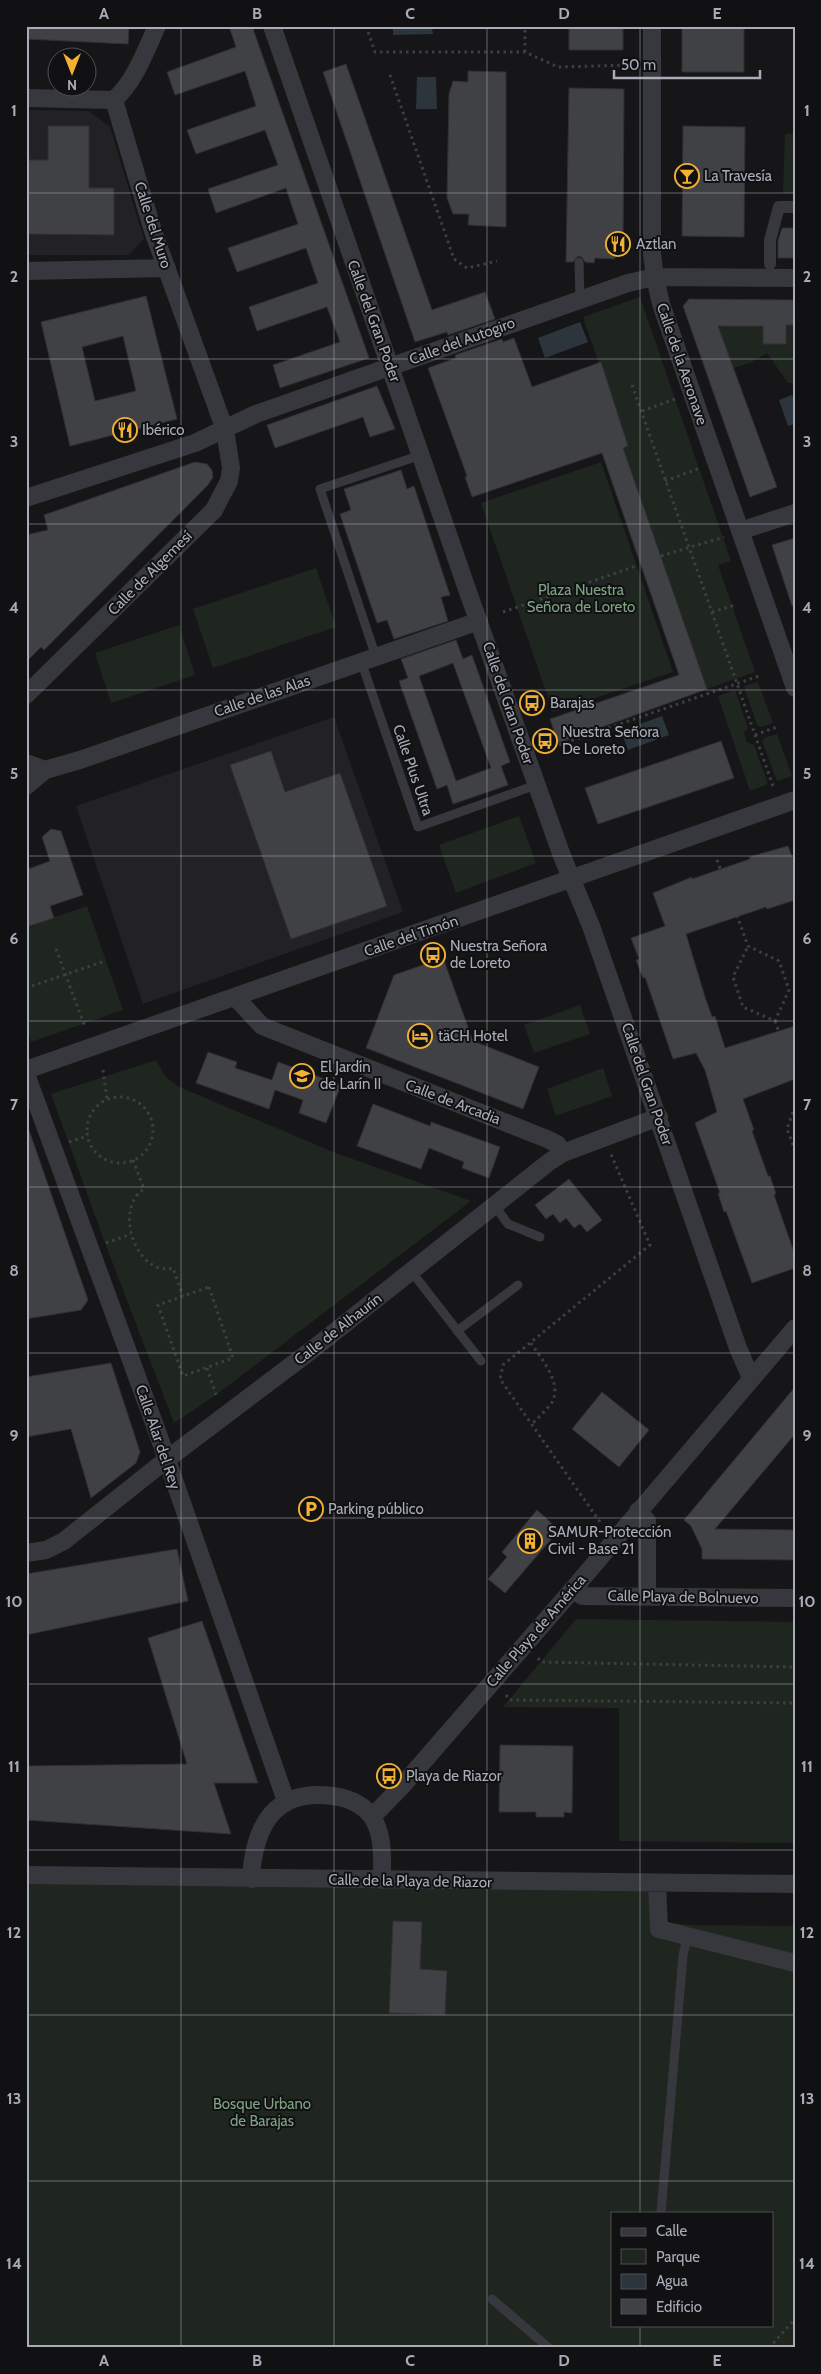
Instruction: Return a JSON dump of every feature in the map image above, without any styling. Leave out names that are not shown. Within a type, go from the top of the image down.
[{"type":"street","points":[[26,98],[114,100],[124,91],[133,76],[157,26]]},
{"type":"street","name":"Calle del Gran Poder","points":[[272,26],[536,785],[571,879],[591,926],[750,1378]]},
{"type":"street","name":"Calle de la Aeronave","points":[[652,26],[652,254],[654,278],[732,534],[795,688]]},
{"type":"street","name":"Calle del Muro","points":[[114,100],[153,231],[225,430]]},
{"type":"street","points":[[770,264],[770,240],[779,207],[795,207]]},
{"type":"street","points":[[26,272],[167,268]]},
{"type":"street","name":"Calle del Autogiro","points":[[26,498],[195,443],[256,414],[628,283],[654,278],[795,278]]},
{"type":"street","name":"Calle de Algemesí","points":[[26,695],[214,510],[229,481],[231,468],[225,430]]},
{"type":"street","points":[[732,534],[795,513]]},
{"type":"street","name":"Calle de las Alas","points":[[45,770],[80,760],[479,620]]},
{"type":"street","points":[[26,763],[45,770],[26,786]]},
{"type":"street","name":"Calle del Timón","points":[[26,1070],[236,998],[795,800]]},
{"type":"street","name":"Calle de Arcadia","points":[[236,998],[262,1026],[547,1139],[557,1144],[563,1153]]},
{"type":"street","name":"Calle Alar del Rey","points":[[26,1074],[166,1460],[286,1801]]},
{"type":"street","name":"Calle de Alhaurín","points":[[26,1553],[46,1550],[64,1541],[563,1153],[658,1117]]},
{"type":"street","name":"Calle Playa de América","points":[[372,1817],[403,1785],[574,1588],[750,1378],[795,1328]]},
{"type":"street","points":[[638,1512],[647,1521],[647,1597]]},
{"type":"street","name":"Calle Playa de Bolnuevo","points":[[574,1588],[582,1596],[795,1598]]},
{"type":"street","points":[[251,1878],[252,1857],[257,1837],[266,1820],[276,1808],[286,1801],[302,1796],[316,1795],[344,1798],[360,1805],[372,1817],[379,1835],[382,1880]]},
{"type":"street","name":"Calle de la Playa de Riazor","points":[[26,1875],[795,1884]]},
{"type":"street","points":[[656,1883],[658,1929],[795,1963]]},
{"type":"lane","points":[[579,262],[580,299]]},
{"type":"lane","name":"Calle Plus Ultra","points":[[421,455],[320,489],[418,827],[536,785]]},
{"type":"lane","points":[[495,1206],[508,1224],[540,1237]]},
{"type":"lane","points":[[411,1271],[481,1361]]},
{"type":"lane","points":[[457,1331],[518,1285]]},
{"type":"lane","points":[[661,2212],[683,1956],[687,1937]]},
{"type":"lane","points":[[492,2299],[549,2348]]},
{"type":"path","points":[[366,26],[376,52],[525,52],[558,67],[631,65]]},
{"type":"path","points":[[525,26],[525,52]]},
{"type":"path","points":[[390,75],[454,259],[467,268],[496,261]]},
{"type":"path","points":[[632,385],[773,786]]},
{"type":"path","points":[[642,411],[678,398]]},
{"type":"path","points":[[665,480],[701,468]]},
{"type":"path","points":[[661,556],[732,534]]},
{"type":"path","points":[[504,612],[636,566]]},
{"type":"path","points":[[712,612],[735,605]]},
{"type":"path","points":[[553,747],[759,676]]},
{"type":"path","points":[[755,735],[777,727]]},
{"type":"path","points":[[717,860],[748,946],[779,961],[790,990],[775,1021],[795,1077]]},
{"type":"path","points":[[748,946],[733,977],[743,1007],[775,1021]]},
{"type":"path","points":[[56,949],[85,1027]]},
{"type":"path","points":[[26,988],[105,961]]},
{"type":"path","points":[[103,1070],[107,1099]]},
{"type":"path","points":[[122,1097],[135,1100],[148,1112],[153,1127],[152,1135],[148,1146],[133,1160],[117,1163],[101,1157],[95,1152],[87,1136],[87,1125],[94,1109],[107,1099],[122,1097]]},
{"type":"path","points":[[795,1106],[787,1128],[795,1150]]},
{"type":"path","points":[[67,1143],[87,1136]]},
{"type":"path","points":[[600,1522],[500,1379],[503,1365],[650,1246],[610,1152]]},
{"type":"path","points":[[133,1160],[144,1189],[132,1201],[131,1234],[139,1249],[156,1268],[164,1270],[173,1268],[183,1296]]},
{"type":"path","points":[[104,1244],[131,1234]]},
{"type":"path","points":[[209,1287],[233,1358],[207,1368],[183,1376],[158,1305],[209,1287]]},
{"type":"path","points":[[531,1343],[554,1380],[555,1391],[552,1402],[532,1424]]},
{"type":"path","points":[[207,1368],[219,1403]]},
{"type":"path","points":[[538,1658],[541,1662],[795,1667]]},
{"type":"path","points":[[506,1695],[510,1700],[795,1703]]},
{"type":"path","points":[[770,2348],[795,2319]]},
{"type":"shaded area","points":[[26,110],[89,111],[110,127],[144,239],[129,255],[26,255]]},
{"type":"shaded area","points":[[334,717],[403,912],[143,1004],[76,806]]},
{"type":"green space","points":[[785,134],[795,134],[795,193],[783,193]]},
{"type":"green space","points":[[640,297],[731,561],[718,565],[755,672],[707,689],[623,448],[627,446],[583,317]]},
{"type":"green space","points":[[786,325],[795,325],[795,383],[788,383],[767,353],[750,363],[733,368],[718,328],[721,326],[763,326],[764,344],[785,344]]},
{"type":"green space","name":"Plaza Nuestra Señora de Loreto","points":[[601,462],[673,672],[553,712],[481,503]]},
{"type":"green space","points":[[316,568],[336,627],[213,668],[193,609]]},
{"type":"green space","points":[[179,625],[195,675],[111,703],[95,653]]},
{"type":"green space","points":[[758,682],[773,723],[761,727],[757,725],[744,686]]},
{"type":"green space","points":[[735,690],[748,728],[744,733],[747,742],[754,745],[768,784],[750,791],[718,696]]},
{"type":"green space","points":[[777,734],[792,776],[777,781],[762,741],[764,738]]},
{"type":"green space","points":[[519,816],[536,863],[456,893],[439,845]]},
{"type":"green space","points":[[87,906],[123,1010],[31,1042],[26,1028],[26,927]]},
{"type":"green space","points":[[580,1005],[590,1034],[534,1053],[524,1025]]},
{"type":"green space","points":[[156,1060],[165,1076],[177,1086],[333,1152],[471,1201],[216,1395],[174,1423],[105,1243],[51,1094]]},
{"type":"green space","points":[[603,1068],[612,1096],[556,1116],[547,1089]]},
{"type":"green space","points":[[576,1619],[795,1622],[795,1843],[619,1841],[619,1708],[503,1707]]},
{"type":"green space","name":"Bosque Urbano de Barajas","points":[[26,1875],[657,1883],[658,1922],[690,1925],[795,1926],[795,2348],[26,2348]]},
{"type":"water","points":[[393,26],[437,26],[432,28],[433,34],[393,35]]},
{"type":"water","points":[[417,77],[436,77],[437,109],[416,109]]},
{"type":"water","points":[[580,322],[588,342],[545,358],[538,338]]},
{"type":"water","points":[[792,395],[795,401],[795,424],[788,426],[779,400]]},
{"type":"water","points":[[662,716],[669,735],[628,750],[621,731]]},
{"type":"building","points":[[26,26],[129,26],[128,44],[26,39]]},
{"type":"building","points":[[229,26],[252,26],[369,358],[280,388],[273,365],[340,342],[327,307],[257,331],[249,307],[318,283],[306,248],[237,272],[228,248],[298,224],[286,188],[216,213],[208,189],[278,165],[265,130],[196,154],[187,130],[256,106],[245,71],[175,95],[167,72],[236,47]]},
{"type":"building","points":[[569,26],[623,26],[623,50],[569,50]]},
{"type":"building","points":[[682,26],[744,26],[744,72],[682,72]]},
{"type":"building","points":[[346,64],[432,310],[485,292],[495,319],[448,335],[447,332],[415,342],[323,72]]},
{"type":"building","points":[[468,71],[506,72],[506,227],[468,225],[469,214],[453,214],[447,198],[449,94],[453,81],[468,82]]},
{"type":"building","points":[[569,88],[624,89],[623,248],[614,259],[595,258],[594,263],[585,262],[582,257],[578,256],[573,262],[566,262]]},
{"type":"building","points":[[48,126],[89,126],[89,188],[114,188],[114,235],[26,234],[26,160],[48,160]]},
{"type":"building","points":[[683,126],[745,127],[744,237],[682,236]]},
{"type":"building","points":[[782,228],[795,228],[795,258],[778,258],[778,241]]},
{"type":"building","points":[[146,296],[177,419],[70,446],[41,322]],"holes":[[[123,336],[136,391],[95,401],[82,347]]]},
{"type":"building","points":[[689,299],[795,300],[795,325],[786,325],[786,344],[763,344],[763,326],[718,326],[777,487],[750,497],[683,306]]},
{"type":"building","points":[[514,338],[532,387],[601,362],[628,446],[623,448],[707,689],[558,743],[550,719],[679,675],[602,453],[472,497],[465,477],[467,476],[428,368],[456,358],[455,355],[502,339],[503,342]]},
{"type":"building","points":[[377,386],[395,429],[370,437],[363,417],[275,448],[267,425]]},
{"type":"building","points":[[195,462],[207,464],[212,470],[213,477],[208,485],[44,650],[41,647],[26,662],[26,535],[48,530],[44,515]]},
{"type":"building","points":[[401,470],[407,489],[414,486],[450,595],[441,597],[448,621],[394,639],[387,620],[377,623],[340,514],[351,510],[344,489]]},
{"type":"building","points":[[795,538],[795,606],[792,606],[772,545]]},
{"type":"building","points":[[456,640],[463,659],[472,655],[510,762],[501,766],[508,785],[453,804],[447,785],[437,789],[399,681],[408,678],[401,659]],"holes":[[[453,663],[491,768],[456,781],[419,676]]]},
{"type":"building","points":[[721,741],[734,778],[598,824],[585,788]]},
{"type":"building","points":[[271,751],[285,792],[340,773],[387,906],[291,939],[230,765]]},
{"type":"building","points":[[51,829],[61,831],[83,895],[50,906],[54,918],[26,927],[26,870],[50,861],[42,837]]},
{"type":"building","points":[[788,846],[795,864],[795,900],[767,909],[766,907],[686,934],[705,997],[712,1017],[715,1016],[725,1048],[795,1026],[795,1079],[743,1099],[754,1130],[752,1131],[768,1176],[770,1176],[776,1194],[774,1195],[795,1255],[795,1268],[752,1283],[726,1211],[724,1212],[718,1193],[720,1193],[695,1123],[717,1112],[705,1070],[696,1053],[673,1059],[645,977],[643,978],[636,960],[639,959],[631,938],[665,926],[653,893],[692,877],[692,879],[750,859],[749,857]]},
{"type":"building","name":"täCH Hotel","points":[[443,958],[473,1041],[539,1067],[523,1109],[366,1048],[394,975]]},
{"type":"building","points":[[208,1052],[237,1062],[235,1068],[272,1080],[278,1062],[341,1085],[326,1123],[299,1113],[303,1100],[275,1090],[269,1109],[196,1083]]},
{"type":"building","points":[[373,1104],[430,1126],[431,1122],[500,1147],[489,1178],[462,1168],[464,1162],[429,1148],[421,1169],[357,1146]]},
{"type":"building","points":[[26,1130],[29,1130],[88,1300],[81,1310],[26,1319]]},
{"type":"building","points":[[569,1179],[602,1220],[587,1232],[580,1224],[574,1228],[566,1218],[560,1223],[553,1214],[546,1219],[535,1205]]},
{"type":"building","points":[[111,1363],[140,1452],[136,1463],[91,1498],[71,1429],[26,1437],[26,1377]]},
{"type":"building","points":[[795,1387],[795,1434],[715,1529],[795,1530],[795,1560],[702,1559],[702,1549],[691,1526],[684,1520]]},
{"type":"building","points":[[602,1392],[649,1430],[619,1467],[572,1429]]},
{"type":"building","name":"SAMUR-Protección Civil - Base 21","points":[[537,1510],[559,1530],[505,1593],[488,1579],[507,1557],[502,1552]]},
{"type":"building","points":[[177,1549],[188,1601],[26,1635],[26,1574]]},
{"type":"building","points":[[202,1621],[258,1783],[214,1783],[231,1834],[26,1820],[26,1766],[187,1764],[148,1638]]},
{"type":"building","points":[[500,1745],[573,1746],[572,1813],[564,1812],[564,1817],[536,1817],[536,1812],[499,1812]]},
{"type":"building","points":[[393,1921],[422,1922],[420,1969],[447,1971],[445,2015],[389,2013]]},
{"type":"place","name":"La Travesía","points":[[687,176]]},
{"type":"place","name":"Aztlan","points":[[618,244]]},
{"type":"place","name":"Ibérico","points":[[125,430]]},
{"type":"place","name":"Barajas","points":[[532,703]]},
{"type":"place","name":"Nuestra Señora De Loreto","points":[[545,741]]},
{"type":"place","name":"Nuestra Señora de Loreto","points":[[433,955]]},
{"type":"place","name":"täCH Hotel","points":[[420,1036]]},
{"type":"place","name":"El Jardín de Larín II","points":[[302,1076]]},
{"type":"place","name":"Parking público","points":[[311,1509]]},
{"type":"place","name":"SAMUR-Protección Civil - Base 21","points":[[530,1541]]},
{"type":"place","name":"Playa de Riazor","points":[[389,1776]]}]
